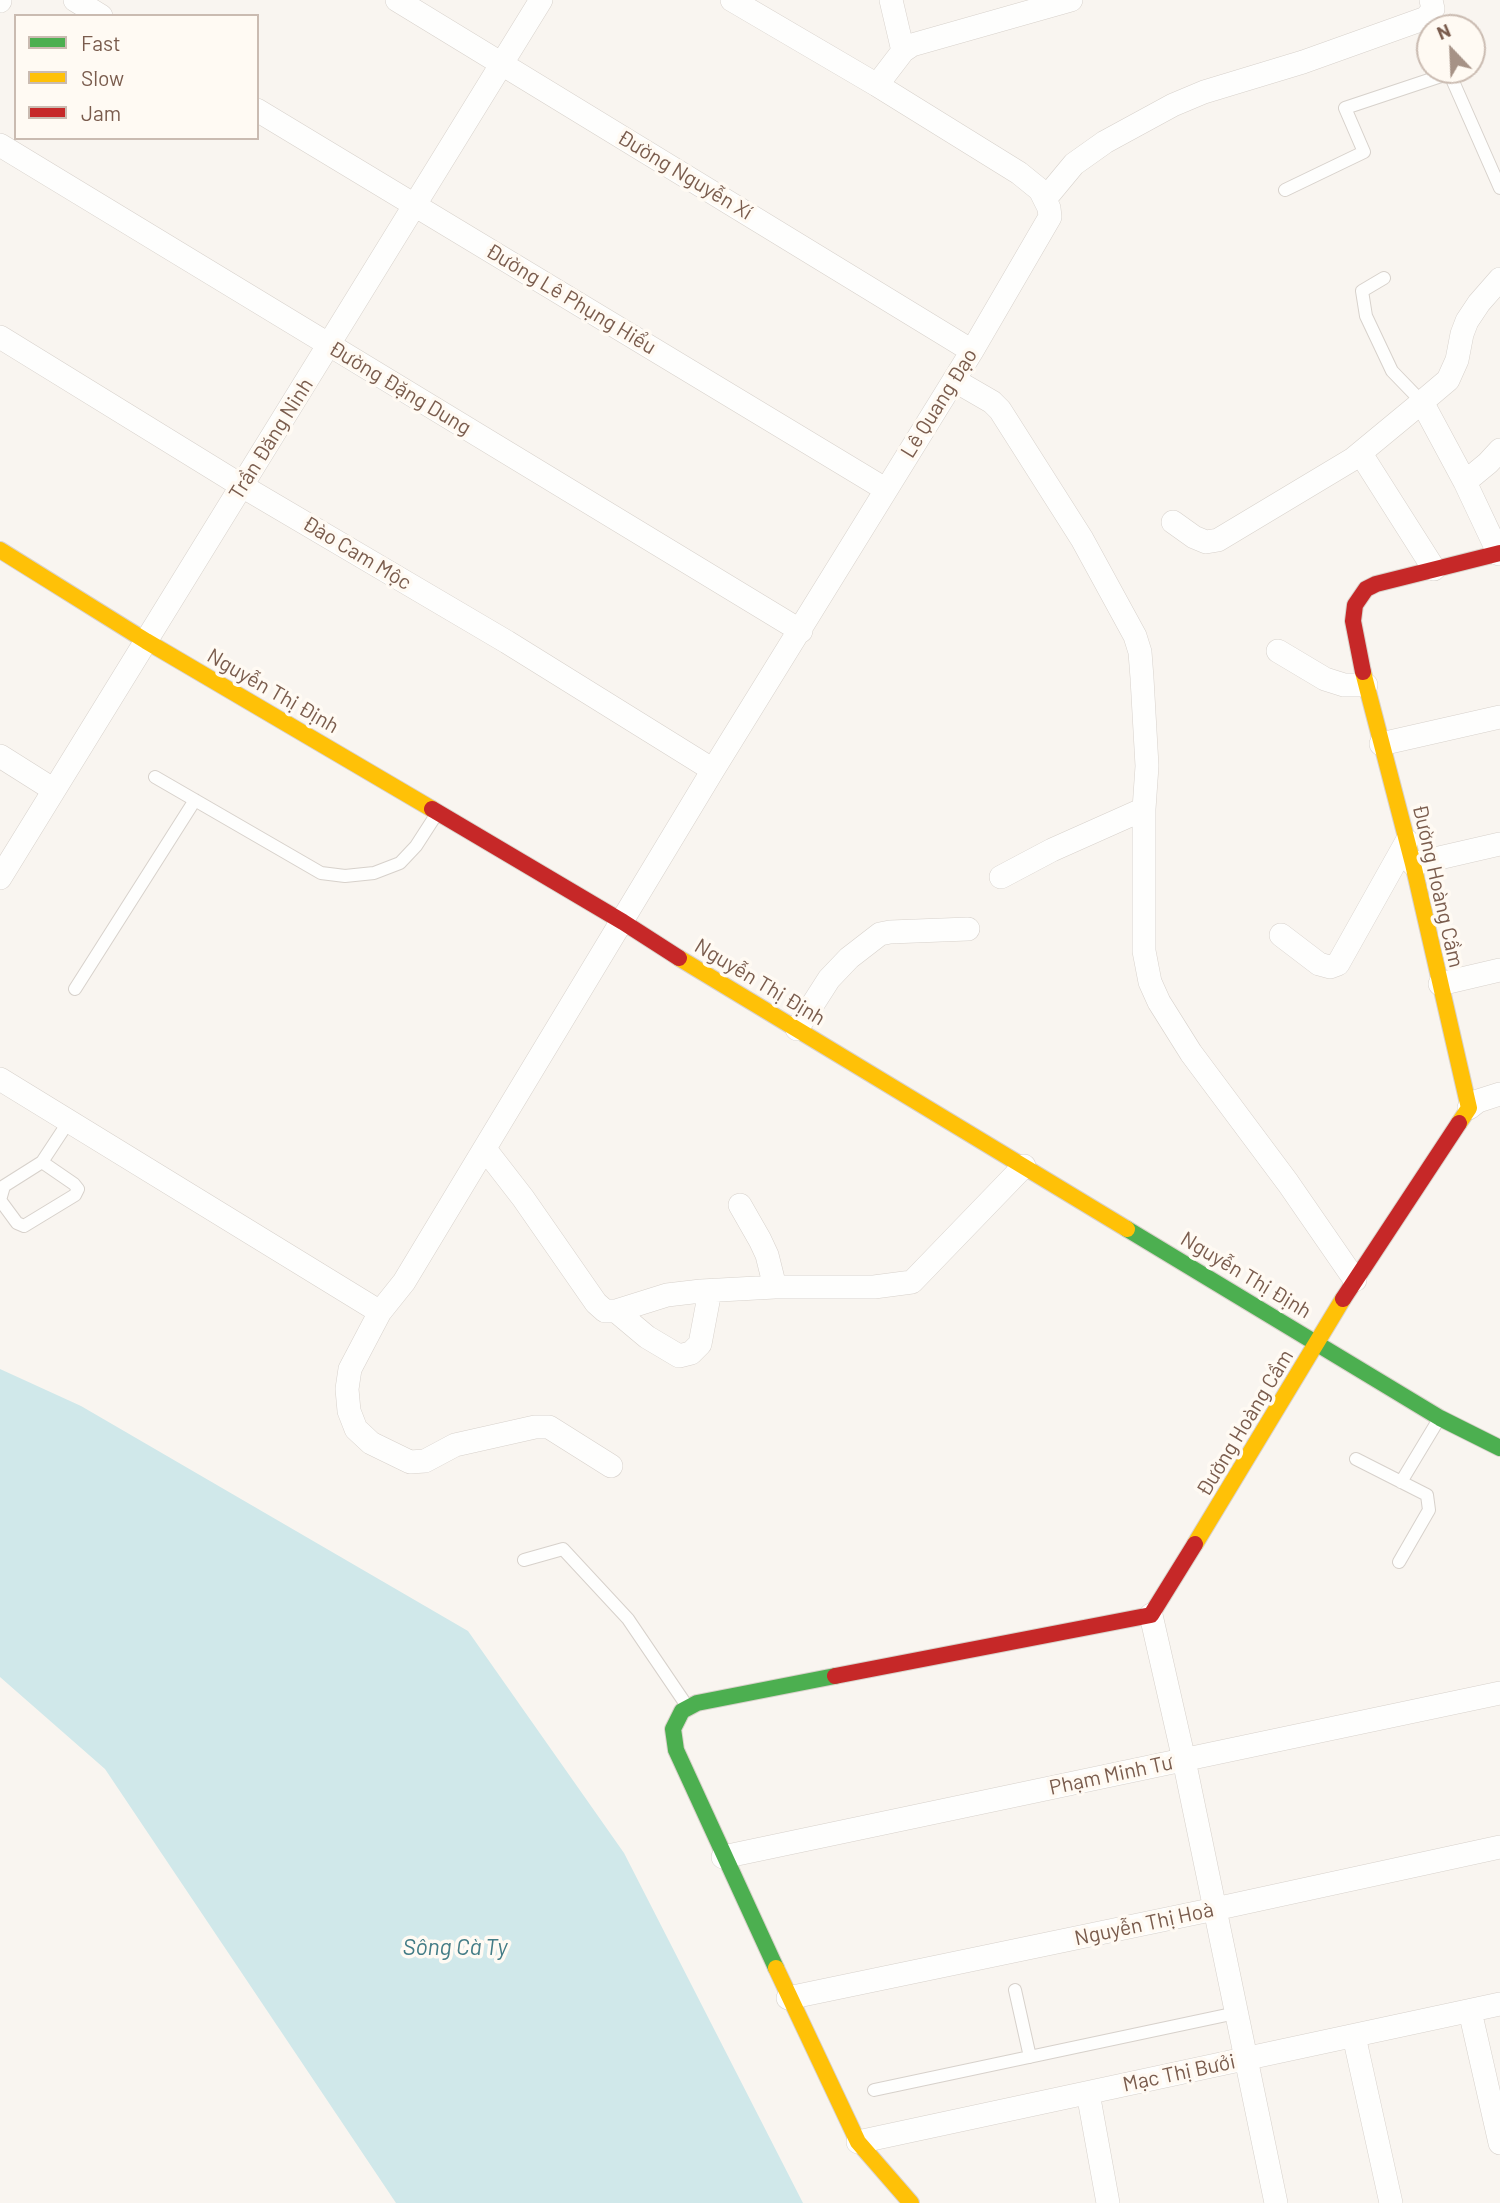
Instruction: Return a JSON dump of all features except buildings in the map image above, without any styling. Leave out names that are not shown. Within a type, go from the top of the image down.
[{"type":"street","points":[[75,0],[98,14]]},
{"type":"street","name":"Đường Nguyễn Xí","points":[[397,0],[972,351]]},
{"type":"street","name":"Trần Đăng Ninh","points":[[0,878],[541,0]]},
{"type":"street","points":[[732,0],[1019,173],[1040,190],[1045,200],[1074,164],[1105,142],[1173,105],[1204,92],[1303,62],[1416,20]]},
{"type":"street","points":[[891,0],[903,51]]},
{"type":"street","points":[[877,85],[903,51],[912,45],[1071,0]]},
{"type":"street","name":"Đường Lê Phụng Hiểu","points":[[259,111],[885,489]]},
{"type":"street","name":"Đường Đặng Dung","points":[[0,145],[801,631]]},
{"type":"street","name":"Lê Quang Đạo","points":[[611,1466],[549,1427],[535,1427],[455,1445],[425,1461],[410,1462],[370,1443],[356,1429],[349,1411],[347,1389],[350,1369],[380,1312],[404,1282],[713,770],[972,351],[1046,226],[1050,217],[1045,200]]},
{"type":"street","points":[[1173,522],[1206,542],[1218,540],[1360,454],[1448,380],[1457,360],[1462,334],[1468,321],[1479,303],[1500,279]]},
{"type":"street","name":"Đào Cam Mộc","points":[[0,337],[242,486],[484,628],[713,770]]},
{"type":"street","points":[[954,380],[992,402],[1000,410],[1082,540],[1135,636],[1140,652],[1147,766],[1144,809],[1144,951],[1150,982],[1159,1002],[1191,1053],[1355,1280]]},
{"type":"street","points":[[1360,454],[1434,569],[1499,553],[1422,402]]},
{"type":"street","points":[[1465,482],[1500,450]]},
{"type":"street","name":"Nguyễn Thị Định","points":[[0,550],[146,641],[622,922],[1440,1418],[1500,1448]]},
{"type":"street","name":"Đường Hoàng Cầm","points":[[1151,1615],[1355,1280],[1469,1108],[1413,864],[1366,685],[1353,621],[1355,605],[1366,589],[1434,569]]},
{"type":"street","points":[[1279,651],[1325,679],[1344,685],[1366,685]]},
{"type":"street","points":[[1381,744],[1500,717]]},
{"type":"street","points":[[0,756],[54,790]]},
{"type":"street","points":[[1000,877],[1052,850],[1144,809]]},
{"type":"street","points":[[1282,935],[1319,964],[1330,967],[1338,964],[1407,841]]},
{"type":"street","points":[[1413,864],[1500,844]]},
{"type":"street","points":[[797,1029],[829,979],[849,958],[880,934],[968,929]]},
{"type":"street","points":[[1440,984],[1500,970]]},
{"type":"street","points":[[0,1079],[380,1312]]},
{"type":"street","points":[[1469,1108],[1478,1101],[1500,1094]]},
{"type":"street","points":[[485,1149],[523,1198],[596,1303],[605,1311],[616,1311],[667,1295],[775,1287],[874,1287],[912,1282],[1024,1166]]},
{"type":"street","points":[[740,1205],[767,1255],[775,1287]]},
{"type":"street","points":[[616,1311],[647,1337],[679,1356],[691,1353],[700,1344],[710,1291]]},
{"type":"street","points":[[911,2203],[868,2157],[858,2142],[788,1998],[676,1750],[673,1729],[677,1718],[688,1707],[697,1703],[1151,1615],[1184,1760],[1276,2203]]},
{"type":"street","name":"Phạm Minh Tư","points":[[723,1857],[1500,1693]]},
{"type":"street","name":"Nguyễn Thị Hoà","points":[[788,1998],[1500,1847]]},
{"type":"street","name":"Mạc Thị Bưởi","points":[[858,2142],[1500,2004]]},
{"type":"street","points":[[1469,2011],[1500,2143]]},
{"type":"street","points":[[1354,2036],[1391,2203]]},
{"type":"street","points":[[1088,2093],[1108,2203]]},
{"type":"lane","points":[[1285,190],[1364,152],[1345,108],[1416,83]]},
{"type":"lane","points":[[1455,84],[1500,188]]},
{"type":"lane","points":[[1384,278],[1362,292],[1366,316],[1392,372],[1422,402]]},
{"type":"lane","points":[[155,778],[321,873],[345,876],[374,873],[400,863],[416,846],[438,812]]},
{"type":"lane","points":[[75,989],[195,800]]},
{"type":"lane","points":[[42,1162],[78,1189],[75,1195],[24,1226],[17,1223],[0,1200],[4,1186],[42,1162],[69,1121]]},
{"type":"lane","points":[[1401,1482],[1440,1418]]},
{"type":"lane","points":[[1356,1459],[1427,1495],[1429,1510],[1399,1562]]},
{"type":"lane","points":[[524,1560],[563,1549],[628,1619],[688,1707]]},
{"type":"lane","points":[[1015,1990],[1030,2057]]},
{"type":"lane","points":[[874,2090],[1236,2013]]},
{"type":"water","name":"Sông Cà Ty","points":[[0,1369],[81,1406],[468,1631],[624,1853],[803,2203],[396,2203],[105,1769],[0,1677]]},
{"type":"traffic: fast","points":[[1127,1229],[1440,1418],[1500,1448]]},
{"type":"traffic: fast","points":[[776,1968],[676,1750],[673,1729],[682,1711],[697,1703],[835,1676]]},
{"type":"traffic: slow","points":[[0,550],[146,641],[432,809]]},
{"type":"traffic: slow","points":[[1363,672],[1413,864],[1469,1108],[1459,1123]]},
{"type":"traffic: slow","points":[[679,958],[1127,1229]]},
{"type":"traffic: slow","points":[[1195,1544],[1343,1299]]},
{"type":"traffic: slow","points":[[776,1968],[858,2142],[911,2203]]},
{"type":"traffic: jam","points":[[1363,672],[1353,621],[1355,605],[1366,589],[1376,584],[1500,553]]},
{"type":"traffic: jam","points":[[432,809],[679,958]]},
{"type":"traffic: jam","points":[[1343,1299],[1459,1123]]},
{"type":"traffic: jam","points":[[835,1676],[1151,1615],[1195,1544]]}]
